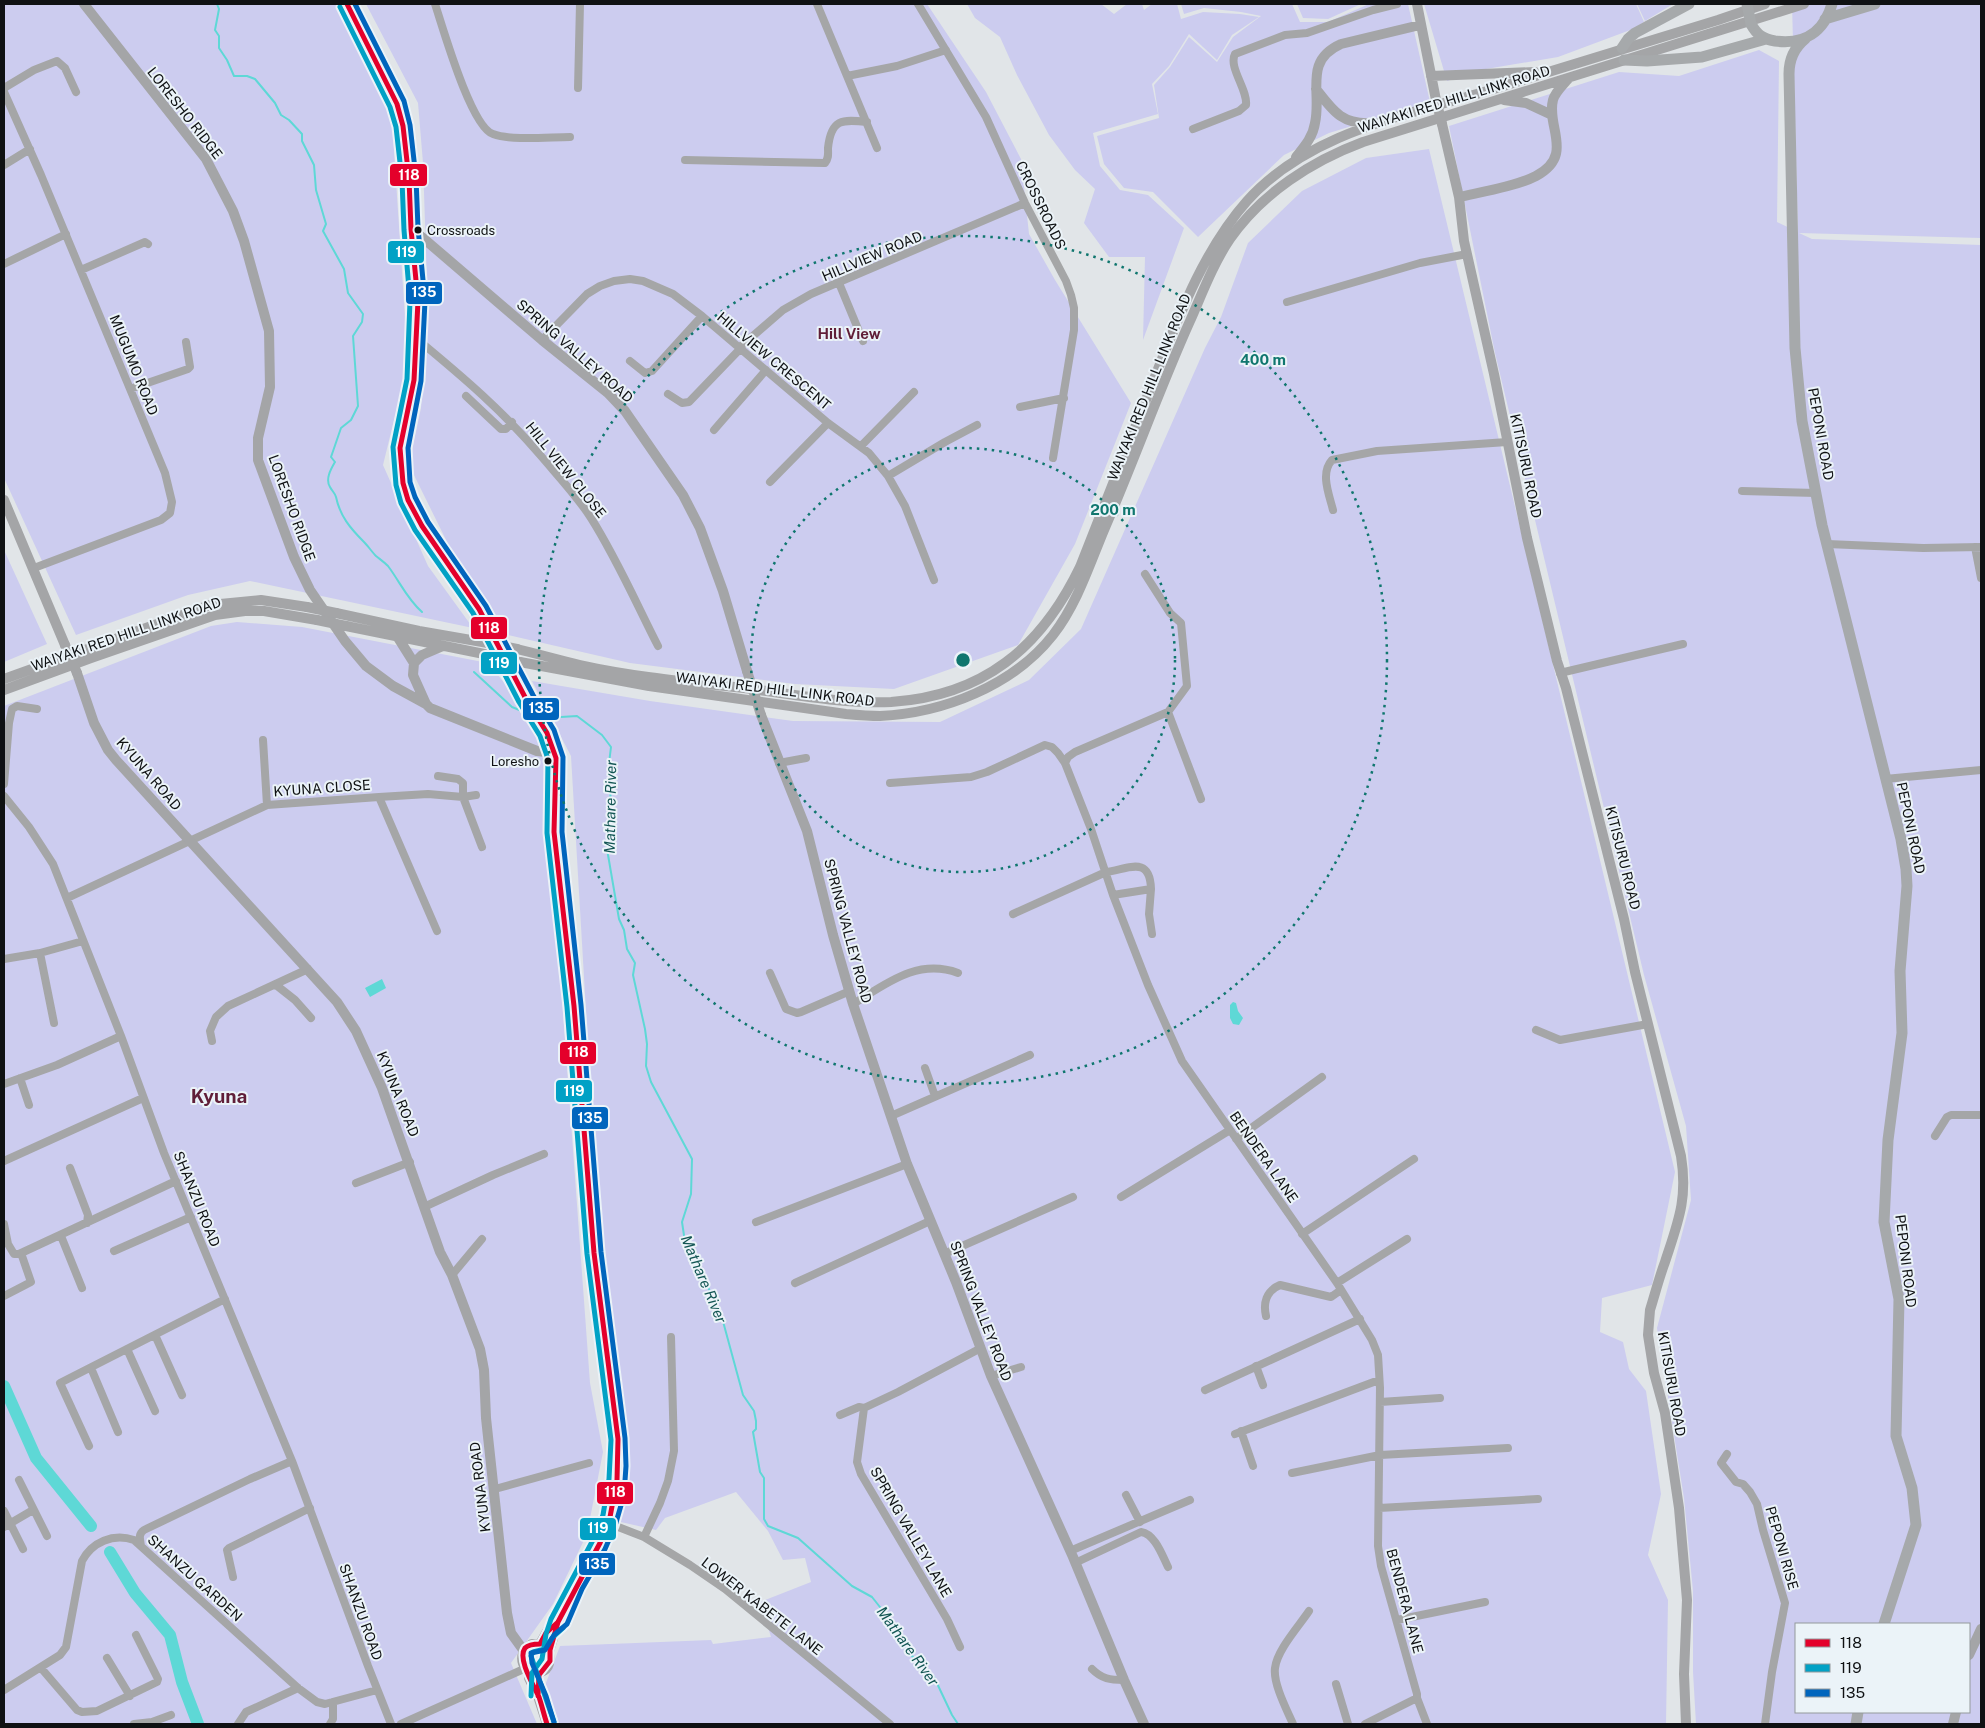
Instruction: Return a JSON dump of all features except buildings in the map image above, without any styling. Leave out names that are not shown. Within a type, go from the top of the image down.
[{"type":"main road","name":"LORESHO RIDGE","points":[[84,4],[213,170],[226,195],[244,241],[269,331],[270,387],[258,438],[258,460],[294,557],[310,590],[345,641],[366,666],[393,686],[430,708],[537,751],[554,753]]},
{"type":"main road","points":[[348,4],[392,92],[400,116],[409,179],[416,281],[417,339],[414,380],[400,448],[401,472],[405,492],[422,526],[479,609],[526,699],[545,729],[554,753],[556,767],[554,832],[574,1006],[594,1253],[618,1439],[619,1466],[617,1494],[608,1523],[600,1545],[575,1586],[560,1620],[549,1652],[550,1661],[548,1666],[541,1672],[527,1669]]},
{"type":"main road","name":"KITISURU ROAD","points":[[1417,4],[1436,100],[1459,197],[1467,254],[1527,538],[1624,919],[1681,1156],[1684,1194],[1679,1220],[1648,1321],[1654,1373],[1665,1413],[1679,1508],[1686,1600],[1684,1674],[1686,1724]]},
{"type":"main road","points":[[1689,4],[1634,33],[1623,54],[1647,61],[1702,57],[1771,40],[1791,42],[1805,39]]},
{"type":"main road","name":"PEPONI ROAD","points":[[1747,4],[1750,24],[1758,35],[1771,40],[1786,57],[1789,68],[1795,348],[1802,421],[1827,544],[1900,838],[1907,886],[1900,971],[1902,1033],[1888,1140],[1884,1222],[1899,1299],[1896,1436],[1912,1488],[1916,1525],[1884,1623]]},
{"type":"main road","name":"WAIYAKI RED HILL LINK ROAD","points":[[4,690],[101,654],[215,616],[246,611],[264,611],[649,686],[846,714],[878,716],[938,707],[999,681],[1038,652],[1054,634],[1075,600],[1122,490],[1178,346],[1214,268],[1230,239],[1240,226],[1285,183],[1326,158],[1372,139],[1570,77],[1623,54],[1766,4]]},
{"type":"main road","name":"WAIYAKI RED HILL LINK ROAD","points":[[4,679],[210,605],[261,600],[308,607],[419,631],[488,643],[581,665],[665,678],[855,702],[891,702],[932,696],[988,675],[1030,644],[1053,616],[1068,592],[1080,567],[1164,353],[1202,270],[1216,242],[1246,203],[1269,179],[1294,160],[1377,122],[1426,110],[1548,71],[1623,54],[1804,4]]},
{"type":"main road","points":[[1826,19],[1832,4]]},
{"type":"main road","points":[[1826,19],[1875,4]]},
{"type":"main road","name":"PEPONI ROAD","points":[[1789,68],[1794,52],[1826,19]]},
{"type":"main road","points":[[1294,160],[1313,132],[1317,106],[1318,67],[1324,56],[1335,47],[1420,25]]},
{"type":"main road","points":[[1431,76],[1548,71]]},
{"type":"main road","points":[[1459,197],[1521,182],[1537,176],[1546,169],[1556,153],[1557,141],[1552,115],[1552,100],[1570,77]]},
{"type":"main road","points":[[1316,89],[1332,109],[1344,118],[1363,123],[1377,122]]},
{"type":"main road","points":[[1496,100],[1526,103],[1552,115]]},
{"type":"main road","name":"SPRING VALLEY ROAD","points":[[411,230],[430,243],[542,340],[608,393],[626,411],[682,495],[708,550],[761,715],[807,831],[833,935],[853,1004],[907,1164],[991,1376],[1076,1563],[1144,1724]]},
{"type":"main road","points":[[4,500],[34,568]]},
{"type":"main road","name":"KYUNA ROAD","points":[[34,568],[77,673],[89,710],[108,750],[189,841],[338,1002],[356,1031],[382,1088],[410,1162],[440,1252],[452,1275],[480,1349],[484,1370],[486,1418],[507,1613],[512,1633],[532,1646]]},
{"type":"main road","points":[[397,636],[414,663]]},
{"type":"main road","points":[[426,704],[412,675],[414,663],[422,655],[443,646]]},
{"type":"main road","points":[[393,686],[412,675]]},
{"type":"main road","points":[[547,1724],[538,1696],[522,1660],[532,1646],[560,1620]]},
{"type":"main road","points":[[1970,1653],[1981,1629]]},
{"type":"main road","points":[[532,1646],[549,1652]]},
{"type":"main road","points":[[538,1696],[541,1672]]},
{"type":"street","points":[[435,4],[460,78],[483,128],[491,134],[502,137],[570,137]]},
{"type":"street","points":[[578,88],[580,4]]},
{"type":"street","points":[[817,4],[877,148]]},
{"type":"street","name":"CROSSROADS","points":[[918,4],[986,117],[1026,203],[1066,281],[1074,308],[1074,330],[1053,458]]},
{"type":"street","points":[[1193,129],[1239,111],[1246,106],[1245,96],[1233,61],[1235,54],[1285,35],[1307,32],[1397,4]]},
{"type":"street","points":[[847,76],[898,66],[946,50]]},
{"type":"street","points":[[4,88],[34,70],[57,61],[65,68],[76,92]]},
{"type":"street","name":"MUGUMO ROAD","points":[[4,92],[66,234],[165,473],[172,502],[170,513],[161,520],[34,568]]},
{"type":"street","points":[[685,160],[826,163],[828,161],[828,144],[834,126],[838,122],[849,120],[867,122]]},
{"type":"street","points":[[4,165],[30,150]]},
{"type":"street","name":"HILLVIEW ROAD","points":[[668,394],[682,403],[689,402],[739,349],[783,310],[811,294],[1026,203]]},
{"type":"street","points":[[4,264],[66,234]]},
{"type":"street","points":[[81,270],[145,242],[148,244]]},
{"type":"street","points":[[1287,302],[1402,268],[1467,254]]},
{"type":"street","name":"HILLVIEW CRESCENT","points":[[542,340],[587,294],[600,286],[614,281],[630,279],[656,285],[673,294],[702,316],[828,423],[869,453],[888,476],[905,506],[934,580]]},
{"type":"street","points":[[839,283],[863,341]]},
{"type":"street","points":[[630,361],[645,373],[652,371],[702,316]]},
{"type":"street","name":"HILL VIEW CLOSE","points":[[417,339],[463,377],[512,422],[553,468],[590,516],[615,560],[658,646]]},
{"type":"street","points":[[130,389],[188,369],[190,367],[186,342]]},
{"type":"street","points":[[714,430],[766,370]]},
{"type":"street","points":[[860,446],[914,392]]},
{"type":"street","points":[[466,396],[501,429],[506,429],[512,422]]},
{"type":"street","points":[[1020,407],[1064,398]]},
{"type":"street","points":[[770,482],[828,423]]},
{"type":"street","points":[[888,476],[977,425]]},
{"type":"street","points":[[1333,510],[1327,489],[1326,472],[1327,465],[1332,460],[1377,450],[1507,442]]},
{"type":"street","points":[[1742,491],[1816,494]]},
{"type":"street","points":[[1827,544],[1928,548],[1978,547],[1981,578]]},
{"type":"street","points":[[1065,763],[1068,757],[1075,752],[1168,712],[1187,686],[1181,623],[1170,613],[1145,574]]},
{"type":"street","points":[[1560,673],[1683,644]]},
{"type":"street","points":[[4,784],[12,709],[16,706],[37,709]]},
{"type":"street","points":[[1168,712],[1201,799]]},
{"type":"street","points":[[263,740],[267,805]]},
{"type":"street","name":"BENDERA LANE","points":[[890,783],[971,777],[987,772],[1045,745],[1052,747],[1065,763],[1106,872],[1112,896],[1148,985],[1182,1061],[1339,1287],[1360,1319],[1378,1355],[1380,1380],[1378,1546],[1381,1566],[1417,1692],[1417,1698],[1426,1724]]},
{"type":"street","points":[[779,763],[806,758]]},
{"type":"street","points":[[1885,779],[1981,770]]},
{"type":"street","points":[[438,776],[458,779],[463,783],[463,797],[482,847]]},
{"type":"street","points":[[379,797],[435,794],[463,797],[476,795]]},
{"type":"street","name":"SHANZU ROAD","points":[[4,796],[23,818],[53,864],[176,1181],[292,1461],[391,1724]]},
{"type":"street","name":"KYUNA CLOSE","points":[[189,841],[267,805],[379,797],[437,931]]},
{"type":"street","points":[[66,898],[189,841]]},
{"type":"street","points":[[1013,914],[1106,872],[1133,866],[1148,872],[1151,880],[1149,914],[1152,934]]},
{"type":"street","points":[[1112,896],[1151,889]]},
{"type":"street","points":[[4,959],[40,953],[83,941]]},
{"type":"street","points":[[40,953],[54,1023]]},
{"type":"street","points":[[853,1004],[905,973],[915,970],[936,968],[958,973]]},
{"type":"street","points":[[212,1041],[210,1031],[216,1018],[228,1006],[308,969]]},
{"type":"street","points":[[770,973],[786,1009],[793,1012],[801,1012],[850,991]]},
{"type":"street","points":[[276,985],[295,1000],[311,1018]]},
{"type":"street","points":[[1536,1030],[1560,1040],[1648,1024]]},
{"type":"street","points":[[4,1084],[57,1065],[121,1036]]},
{"type":"street","points":[[890,1116],[1030,1055]]},
{"type":"street","points":[[925,1068],[935,1096]]},
{"type":"street","points":[[1236,1138],[1322,1076]]},
{"type":"street","points":[[20,1078],[29,1105]]},
{"type":"street","points":[[4,1161],[143,1098]]},
{"type":"street","points":[[1935,1136],[1947,1117],[1951,1115],[1981,1115]]},
{"type":"street","points":[[1121,1197],[1230,1130]]},
{"type":"street","points":[[424,1207],[544,1154]]},
{"type":"street","points":[[1302,1234],[1414,1159]]},
{"type":"street","points":[[356,1184],[410,1162]]},
{"type":"street","points":[[756,1222],[907,1164]]},
{"type":"street","points":[[70,1168],[88,1215],[87,1223]]},
{"type":"street","points":[[4,1224],[11,1250],[14,1254],[21,1253],[176,1181]]},
{"type":"street","points":[[944,1254],[1073,1197]]},
{"type":"street","points":[[114,1251],[191,1217]]},
{"type":"street","points":[[795,1283],[930,1221]]},
{"type":"street","points":[[61,1236],[82,1288]]},
{"type":"street","points":[[452,1275],[482,1239]]},
{"type":"street","points":[[1266,1316],[1265,1298],[1275,1287],[1280,1285],[1331,1297],[1339,1287],[1407,1239]]},
{"type":"street","points":[[4,1296],[31,1282],[21,1253]]},
{"type":"street","points":[[89,1446],[60,1383],[225,1299]]},
{"type":"street","points":[[1205,1390],[1360,1319]]},
{"type":"street","points":[[155,1335],[182,1395]]},
{"type":"street","points":[[644,1537],[660,1504],[668,1481],[674,1451],[671,1337]]},
{"type":"street","points":[[840,1415],[859,1407],[864,1408],[898,1392],[981,1348]]},
{"type":"street","points":[[127,1349],[155,1411]]},
{"type":"street","points":[[991,1376],[1021,1366]]},
{"type":"street","points":[[1256,1366],[1264,1385]]},
{"type":"street","points":[[91,1368],[118,1432]]},
{"type":"street","points":[[1252,1466],[1238,1432],[1380,1380]]},
{"type":"street","points":[[1380,1402],[1440,1398]]},
{"type":"street","name":"SPRING VALLEY LANE","points":[[864,1408],[858,1462],[861,1474],[943,1612],[960,1648]]},
{"type":"street","points":[[1292,1473],[1380,1455],[1508,1448]]},
{"type":"street","name":"PEPONI RISE","points":[[1726,1454],[1722,1463],[1736,1482],[1743,1484],[1750,1492],[1757,1504],[1762,1530],[1784,1603],[1765,1724]]},
{"type":"street","points":[[141,1546],[140,1537],[141,1532],[144,1530],[292,1461]]},
{"type":"street","points":[[495,1489],[589,1463]]},
{"type":"street","points":[[19,1480],[48,1536]]},
{"type":"street","points":[[1126,1495],[1140,1522]]},
{"type":"street","points":[[1379,1508],[1538,1499]]},
{"type":"street","points":[[1070,1551],[1190,1500]]},
{"type":"street","points":[[233,1577],[227,1550],[229,1548],[310,1508]]},
{"type":"street","points":[[7,1525],[33,1510]]},
{"type":"street","points":[[4,1511],[7,1525],[23,1548]]},
{"type":"street","name":"LOWER KABETE LANE","points":[[608,1523],[644,1537],[725,1589],[890,1724]]},
{"type":"street","points":[[1076,1563],[1141,1532],[1146,1533],[1152,1538],[1168,1567]]},
{"type":"street","name":"SHANZU GARDEN","points":[[4,1690],[60,1656],[66,1647],[82,1561],[87,1550],[104,1540],[117,1537],[134,1540],[298,1688],[317,1702],[325,1704],[378,1690]]},
{"type":"street","points":[[1396,1620],[1485,1602]]},
{"type":"street","points":[[1293,1724],[1276,1681],[1275,1668],[1283,1647],[1309,1611]]},
{"type":"street","points":[[41,1668],[77,1710],[82,1712],[97,1711],[153,1685],[158,1678],[136,1635]]},
{"type":"street","points":[[107,1658],[130,1696]]},
{"type":"street","points":[[401,1724],[527,1669]]},
{"type":"street","points":[[1092,1669],[1098,1676],[1107,1680],[1124,1680]]},
{"type":"street","points":[[1336,1684],[1348,1724]]},
{"type":"street","points":[[238,1724],[246,1712],[298,1688]]},
{"type":"street","points":[[1365,1724],[1417,1698]]},
{"type":"street","points":[[330,1724],[333,1719],[333,1702]]},
{"type":"street","points":[[134,1724],[152,1722],[171,1715]]},
{"type":"shaded area","points":[[4,4],[339,4],[391,105],[408,363],[383,465],[428,566],[473,628],[250,581],[188,595],[76,635],[4,478]]},
{"type":"shaded area","points":[[366,4],[927,4],[986,92],[1021,159],[1029,234],[1055,280],[1131,403],[1075,544],[1018,645],[894,689],[795,684],[630,663],[508,635],[451,550],[409,465],[421,408],[428,312],[423,163],[418,103]]},
{"type":"shaded area","points":[[967,4],[1101,4],[1114,14],[1127,4],[1142,4],[1144,10],[1152,4],[1177,4],[1181,19],[1203,12],[1259,17],[1232,35],[1217,60],[1189,34],[1169,66],[1152,84],[1158,114],[1093,133],[1100,166],[1120,190],[1148,195],[1184,228],[1143,340],[1145,257],[1109,257],[1084,223],[1095,189],[1075,170],[1049,135],[1017,75],[1000,37],[975,18]]},
{"type":"shaded area","points":[[1181,4],[1292,4],[1300,22],[1328,22],[1369,4],[1408,4],[1430,102],[1329,133],[1284,155],[1198,237],[1153,192],[1124,188],[1104,164],[1097,136],[1159,118],[1154,85],[1170,67],[1189,37],[1217,62],[1233,37],[1261,16],[1204,8],[1184,14]]},
{"type":"shaded area","points":[[1297,4],[1361,4],[1328,19],[1303,18]]},
{"type":"shaded area","points":[[1424,4],[1636,4],[1644,22],[1633,29],[1558,57],[1486,69],[1447,81]]},
{"type":"shaded area","points":[[1637,4],[1673,4],[1645,21]]},
{"type":"shaded area","points":[[1792,4],[1981,4],[1981,238],[1799,233],[1812,239],[1981,245],[1981,1724],[1696,1724],[1693,1672],[1693,1591],[1684,1498],[1657,1328],[1691,1200],[1686,1126],[1644,975],[1495,353],[1449,126],[1619,72],[1679,76],[1759,50],[1779,61],[1777,222],[1798,232]]},
{"type":"shaded area","points":[[1429,149],[1675,1172],[1652,1285],[1602,1298],[1600,1332],[1623,1342],[1629,1369],[1646,1391],[1661,1494],[1648,1555],[1668,1600],[1666,1724],[546,1724],[538,1704],[560,1646],[711,1640],[713,1644],[771,1637],[760,1602],[811,1582],[805,1558],[783,1560],[768,1531],[736,1492],[665,1518],[656,1530],[612,1520],[623,1484],[595,1164],[571,756],[532,681],[650,701],[793,721],[940,722],[1029,680],[1081,629],[1205,348],[1221,317],[1248,243],[1302,191],[1366,158]]},
{"type":"shaded area","points":[[4,550],[47,644],[4,662]]},
{"type":"shaded area","points":[[237,622],[302,627],[488,663],[506,685],[544,744],[549,775],[548,817],[551,876],[560,971],[590,1383],[603,1452],[587,1534],[553,1604],[511,1663],[537,1724],[4,1724],[4,706],[211,626]]},
{"type":"water","points":[[382,979],[386,988],[370,997],[365,988]]},
{"type":"water","points":[[1233,1002],[1236,1003],[1238,1011],[1243,1018],[1239,1025],[1233,1024],[1230,1018],[1230,1005]]},
{"type":"waterway","points":[[217,4],[219,9],[215,30],[219,36],[219,48],[234,76],[247,76],[255,79],[275,103],[281,115],[289,120],[302,134],[302,141],[314,165],[316,190],[326,224],[323,231],[344,269],[348,293],[363,314],[362,322],[353,336],[358,406],[351,420],[341,428],[331,457],[335,462],[329,474],[329,484],[350,527],[376,556],[388,566],[408,596],[422,612]]},
{"type":"waterway","points":[[474,672],[512,707],[529,714]]},
{"type":"waterway","name":"Mathare River","points":[[545,718],[577,716],[602,735],[611,747],[609,763],[611,808],[607,849],[619,919],[624,930],[627,949],[635,963],[633,975],[647,1044],[646,1066],[651,1082],[692,1159],[691,1194],[682,1222],[685,1242],[694,1253],[721,1314],[743,1395],[754,1411],[756,1429],[753,1432],[760,1472],[764,1478],[764,1519],[768,1526],[798,1538],[852,1586],[872,1597],[895,1626],[911,1655],[934,1677],[958,1724]]},
{"type":"waterway","points":[[4,1386],[36,1458],[91,1526]]},
{"type":"waterway","points":[[110,1552],[135,1593],[170,1635],[182,1682],[198,1724]]},
{"type":"transit line","name":"118","points":[[347,4],[397,104],[403,126],[418,301],[414,380],[400,448],[403,483],[408,500],[422,526],[479,609],[526,699],[547,733],[556,758],[554,832],[574,1006],[594,1253],[618,1439],[617,1480],[610,1517],[600,1543],[558,1622],[550,1650],[550,1661],[539,1675],[538,1696]]},
{"type":"transit line","name":"135","points":[[355,4],[404,101],[410,125],[425,301],[421,381],[408,448],[410,482],[415,497],[428,522],[486,606],[533,695],[554,730],[563,757],[562,832],[581,1005],[601,1252],[625,1438],[626,1466],[624,1495],[615,1526],[605,1549],[582,1589],[567,1624],[554,1635],[545,1650],[531,1653],[532,1663],[546,1696],[554,1722]]},
{"type":"transit line","name":"119","points":[[340,7],[390,107],[396,127],[402,180],[410,301],[407,379],[393,447],[396,485],[401,503],[415,530],[473,613],[519,702],[540,736],[548,759],[547,833],[567,1007],[587,1254],[611,1440],[609,1479],[603,1515],[593,1540],[551,1619],[546,1634],[542,1659],[532,1673],[531,1696]]},
{"type":"transit line","name":"118","points":[[547,1724],[539,1697],[530,1680],[523,1659],[523,1653],[528,1646],[540,1644],[546,1633],[558,1622]]},
{"type":"transit line","name":"119","points":[[554,1722],[531,1656],[533,1652],[545,1649],[552,1638],[563,1628]]},
{"type":"place","name":"Crossroads","points":[[418,230]]},
{"type":"place","name":"Loresho","points":[[548,761]]},
{"type":"district","name":"Hill View","points":[[849,333]]},
{"type":"district","name":"Kyuna","points":[[219,1096]]}]
